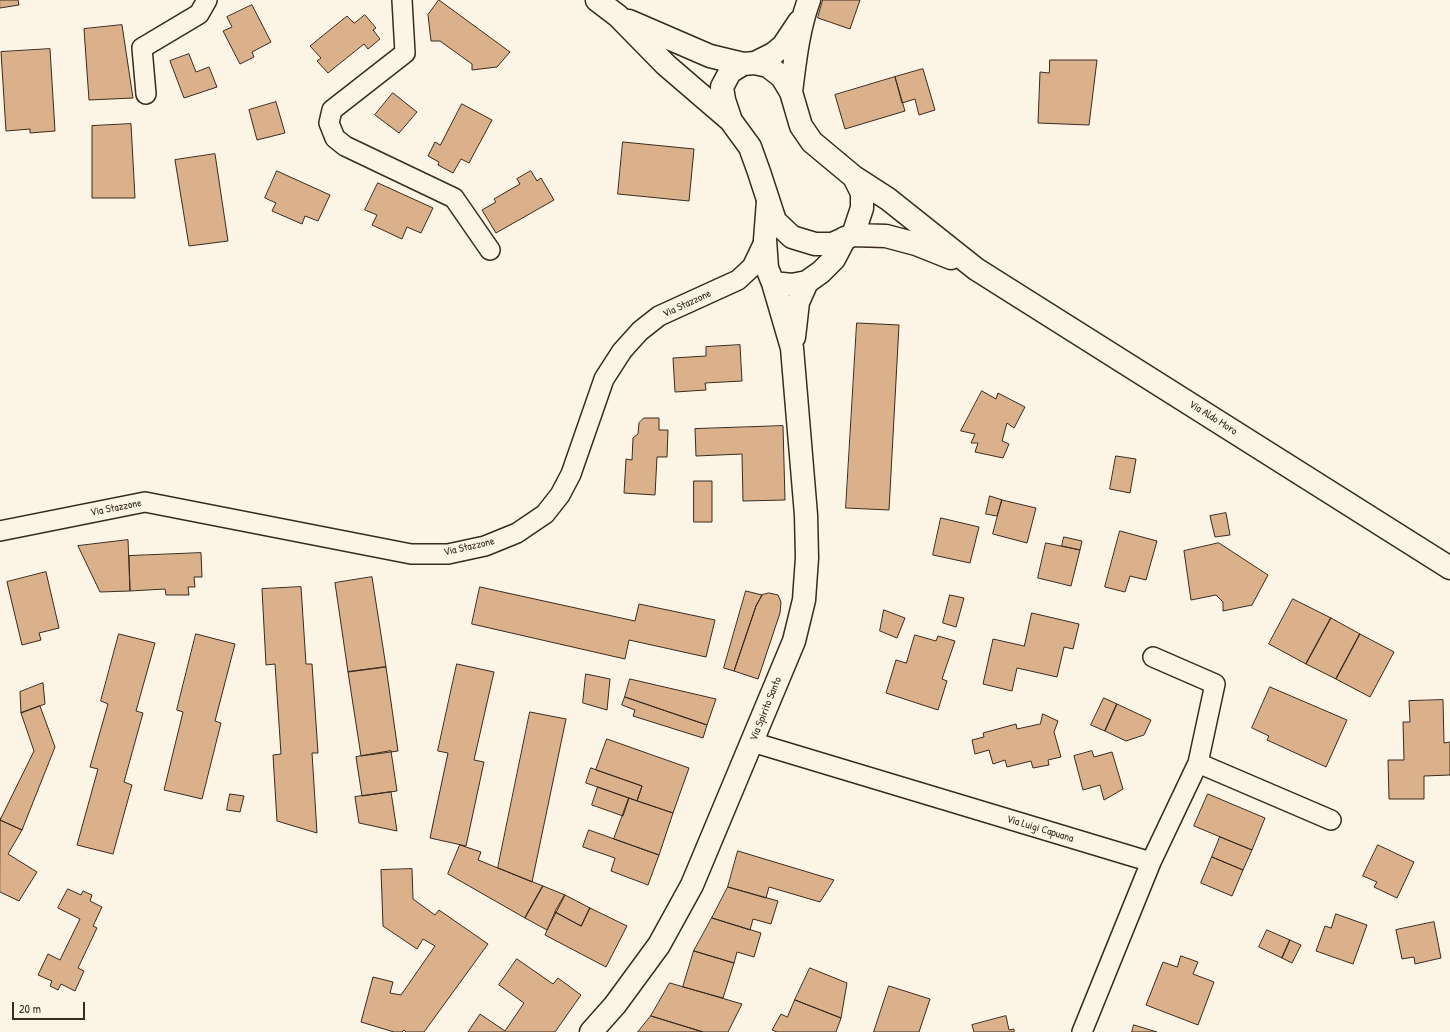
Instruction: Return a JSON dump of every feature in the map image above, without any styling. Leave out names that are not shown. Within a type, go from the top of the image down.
[{"type":"main road","points":[[597,0],[618,16],[666,65],[731,121],[750,147],[775,221],[792,238],[815,244],[832,244],[849,236],[886,236],[916,244],[976,268]]},
{"type":"main road","points":[[731,121],[724,100],[722,87],[730,72],[773,54],[783,46],[806,8]]},
{"type":"main road","points":[[791,92],[796,54],[806,8]]},
{"type":"main road","points":[[618,16],[710,56],[768,66],[782,77],[791,92],[801,126],[812,142],[854,177],[888,199],[976,268]]},
{"type":"main road","points":[[773,283],[792,286],[807,282],[821,272],[834,259],[849,236],[862,208],[862,193],[854,177]]},
{"type":"main road","points":[[768,201],[765,240],[767,268],[773,283],[792,348]]},
{"type":"main road","name":"Via Aldo Moro","points":[[976,268],[1450,568]]},
{"type":"main road","points":[[792,348],[798,302],[807,282]]},
{"type":"main road","name":"Via Spirito Santo","points":[[592,1032],[615,1005],[659,945],[692,884],[794,641],[804,600],[807,558],[806,515],[792,348]]},
{"type":"street","points":[[146,94],[142,48],[199,14],[207,0]]},
{"type":"street","points":[[402,0],[404,53],[332,110],[330,123],[335,138],[345,146],[454,198],[490,250]]},
{"type":"street","name":"Via Stazzone","points":[[0,531],[145,502],[411,554],[448,554],[485,546],[517,533],[545,514],[560,496],[571,474],[604,379],[622,351],[640,331],[659,316],[738,280],[752,267],[765,240]]},
{"type":"street","points":[[1082,1032],[1151,862],[1198,763],[1215,684],[1153,657]]},
{"type":"street","name":"Via Luigi Capuana","points":[[752,742],[1151,862]]},
{"type":"street","points":[[1198,763],[1331,820]]},
{"type":"building","points":[[0,0],[18,0],[19,5],[0,8]]},
{"type":"building","points":[[439,0],[510,52],[497,67],[472,70],[472,64],[440,41],[431,41],[428,15]]},
{"type":"building","points":[[823,0],[860,0],[850,29],[818,18]]},
{"type":"building","points":[[252,5],[271,42],[252,52],[254,57],[240,64],[223,31],[232,27],[227,17]]},
{"type":"building","points":[[365,15],[376,28],[373,30],[380,39],[368,49],[364,44],[328,73],[317,61],[321,58],[310,46],[347,16],[354,23]]},
{"type":"building","points":[[122,25],[133,98],[89,100],[84,29]]},
{"type":"building","points":[[50,49],[55,131],[30,133],[30,129],[6,131],[1,52]]},
{"type":"building","points":[[189,54],[196,72],[209,67],[217,87],[184,98],[170,61]]},
{"type":"building","points":[[1050,60],[1097,60],[1089,125],[1038,123],[1040,72],[1049,73]]},
{"type":"building","points":[[923,69],[935,110],[919,115],[915,99],[902,103],[895,77]]},
{"type":"building","points":[[895,77],[905,111],[845,129],[835,95]]},
{"type":"building","points":[[393,93],[417,112],[399,133],[375,115]]},
{"type":"building","points":[[276,102],[285,133],[257,140],[249,110]]},
{"type":"building","points":[[462,104],[492,120],[469,163],[461,159],[453,173],[438,165],[439,162],[428,156],[435,142],[440,145]]},
{"type":"building","points":[[131,124],[135,198],[92,198],[92,126]]},
{"type":"building","points":[[623,142],[694,149],[689,201],[618,194]]},
{"type":"building","points":[[215,154],[228,241],[189,246],[175,160]]},
{"type":"building","points":[[277,171],[330,195],[318,221],[305,216],[302,224],[272,211],[276,203],[265,198]]},
{"type":"building","points":[[531,171],[537,181],[541,178],[554,200],[496,233],[482,210],[496,202],[494,199],[520,184],[517,179]]},
{"type":"building","points":[[378,183],[433,208],[421,233],[407,227],[402,239],[372,225],[377,215],[365,210]]},
{"type":"building","points":[[857,323],[899,325],[889,510],[846,508]]},
{"type":"building","points":[[740,345],[742,381],[705,383],[706,390],[675,392],[673,358],[706,356],[706,347]]},
{"type":"building","points":[[982,391],[996,399],[998,393],[1025,407],[1014,428],[1007,423],[1002,441],[1009,444],[1003,458],[975,452],[978,443],[971,443],[975,434],[961,431]]},
{"type":"building","points":[[644,418],[659,418],[659,430],[668,430],[667,457],[657,457],[655,495],[624,493],[626,459],[632,460],[633,438],[638,434],[639,423]]},
{"type":"building","points":[[783,426],[785,500],[743,501],[742,454],[696,456],[695,429]]},
{"type":"building","points":[[1116,456],[1136,459],[1130,493],[1110,489]]},
{"type":"building","points":[[694,481],[712,481],[712,522],[694,522]]},
{"type":"building","points":[[990,496],[1002,500],[997,516],[986,514]]},
{"type":"building","points":[[1002,500],[1036,508],[1027,543],[993,534]]},
{"type":"building","points":[[1226,513],[1230,535],[1215,537],[1210,516]]},
{"type":"building","points":[[941,518],[979,527],[970,563],[933,555]]},
{"type":"building","points":[[1120,531],[1157,541],[1146,580],[1130,576],[1125,592],[1105,587]]},
{"type":"building","points":[[1064,537],[1082,541],[1080,550],[1062,546]]},
{"type":"building","points":[[128,540],[130,591],[100,592],[78,546]]},
{"type":"building","points":[[1046,543],[1080,550],[1071,586],[1038,578]]},
{"type":"building","points":[[1219,543],[1268,575],[1252,605],[1223,611],[1223,602],[1216,595],[1191,600],[1184,551]]},
{"type":"building","points":[[201,553],[202,577],[194,577],[195,587],[188,587],[189,595],[166,595],[165,589],[130,591],[129,556]]},
{"type":"building","points":[[46,572],[59,628],[39,633],[41,640],[22,645],[7,582]]},
{"type":"building","points":[[372,577],[386,667],[348,672],[335,583]]},
{"type":"building","points":[[301,587],[306,664],[312,664],[318,753],[312,753],[317,833],[277,821],[273,755],[281,754],[275,664],[266,665],[262,589]]},
{"type":"building","points":[[480,587],[635,621],[639,604],[715,620],[706,657],[629,640],[625,659],[472,624]]},
{"type":"building","points":[[746,591],[762,595],[756,606],[734,671],[724,668]]},
{"type":"building","points":[[769,593],[778,595],[781,602],[780,613],[758,679],[734,671],[756,606],[762,595]]},
{"type":"building","points":[[950,595],[964,598],[956,627],[943,623]]},
{"type":"building","points":[[1293,599],[1331,618],[1306,664],[1269,644]]},
{"type":"building","points":[[884,610],[905,618],[897,638],[880,631]]},
{"type":"building","points":[[1032,613],[1079,624],[1073,649],[1064,647],[1057,677],[1017,668],[1012,691],[983,684],[993,639],[1024,646]]},
{"type":"building","points":[[1331,618],[1360,634],[1336,679],[1306,664]]},
{"type":"building","points":[[119,634],[155,643],[136,711],[143,713],[124,782],[132,785],[113,854],[77,845],[98,769],[90,767],[108,704],[101,701]]},
{"type":"building","points":[[196,634],[235,644],[215,721],[221,723],[202,799],[164,790],[183,712],[177,710]]},
{"type":"building","points":[[1360,634],[1394,652],[1370,697],[1336,679]]},
{"type":"building","points":[[915,635],[936,641],[938,636],[955,641],[942,679],[947,681],[938,710],[886,693],[896,660],[906,663]]},
{"type":"building","points":[[457,664],[494,672],[474,760],[484,762],[466,846],[430,838],[448,753],[438,751]]},
{"type":"building","points":[[386,667],[398,751],[361,756],[348,672]]},
{"type":"building","points":[[586,674],[610,679],[607,710],[583,703]]},
{"type":"building","points":[[630,679],[716,699],[707,725],[625,697]]},
{"type":"building","points":[[43,683],[45,704],[21,713],[20,692]]},
{"type":"building","points":[[1270,687],[1347,720],[1326,767],[1267,740],[1269,736],[1252,728]]},
{"type":"building","points":[[625,697],[707,725],[703,738],[633,716],[635,710],[622,705]]},
{"type":"building","points":[[1104,698],[1117,704],[1105,731],[1091,725]]},
{"type":"building","points":[[1443,700],[1444,743],[1450,742],[1450,775],[1424,776],[1424,799],[1389,799],[1388,760],[1404,760],[1403,722],[1410,722],[1409,701]]},
{"type":"building","points":[[1117,704],[1151,720],[1144,735],[1126,741],[1105,731]]},
{"type":"building","points":[[40,706],[55,747],[22,830],[0,820],[34,751],[21,713]]},
{"type":"building","points":[[530,712],[566,719],[532,882],[498,868]]},
{"type":"building","points":[[1043,714],[1058,721],[1054,732],[1061,757],[1048,760],[1049,765],[1033,768],[1031,761],[1007,767],[1005,760],[993,764],[989,750],[975,754],[972,740],[984,737],[983,733],[1016,724],[1017,729],[1040,724]]},
{"type":"building","points":[[607,739],[689,768],[673,813],[637,801],[642,786],[596,770]]},
{"type":"building","points":[[391,751],[397,791],[362,796],[356,757]]},
{"type":"building","points":[[1092,751],[1094,757],[1112,752],[1123,789],[1104,800],[1100,785],[1083,790],[1074,756]]},
{"type":"building","points":[[591,768],[642,786],[637,801],[586,783]]},
{"type":"building","points":[[598,787],[629,798],[623,816],[592,805]]},
{"type":"building","points":[[391,792],[397,831],[359,823],[355,797]]},
{"type":"building","points":[[230,794],[244,796],[240,812],[227,810]]},
{"type":"building","points":[[1208,794],[1265,818],[1252,850],[1194,826]]},
{"type":"building","points":[[629,798],[673,813],[659,855],[614,839]]},
{"type":"building","points":[[0,820],[22,830],[8,854],[37,872],[19,901],[0,892]]},
{"type":"building","points":[[589,830],[659,855],[648,885],[611,871],[615,858],[583,847]]},
{"type":"building","points":[[1220,837],[1252,850],[1243,870],[1212,857]]},
{"type":"building","points":[[460,845],[481,852],[478,860],[543,886],[525,918],[448,874]]},
{"type":"building","points":[[1378,845],[1414,862],[1397,898],[1374,887],[1377,882],[1363,876]]},
{"type":"building","points":[[738,851],[834,880],[820,902],[769,887],[766,898],[728,887]]},
{"type":"building","points":[[1212,857],[1243,870],[1232,896],[1201,883]]},
{"type":"building","points":[[412,869],[413,899],[435,915],[439,910],[488,944],[424,1032],[406,1032],[404,1030],[402,1032],[394,1032],[361,1022],[373,977],[393,982],[390,993],[401,995],[435,946],[423,939],[417,949],[383,926],[381,870]]},
{"type":"building","points":[[543,886],[565,895],[547,930],[525,918]]},
{"type":"building","points":[[728,887],[778,901],[771,924],[753,919],[750,930],[712,918]]},
{"type":"building","points":[[68,889],[81,895],[83,891],[92,895],[90,901],[102,907],[93,926],[97,928],[78,968],[84,971],[75,991],[61,984],[58,990],[50,986],[52,981],[38,975],[48,954],[60,960],[80,919],[58,908]]},
{"type":"building","points":[[565,895],[590,908],[581,926],[555,912]]},
{"type":"building","points":[[590,908],[627,926],[606,967],[545,935],[555,912],[581,926]]},
{"type":"building","points":[[1336,914],[1367,925],[1353,964],[1316,951],[1325,926],[1331,928]]},
{"type":"building","points":[[712,918],[761,933],[754,957],[737,952],[734,963],[694,951]]},
{"type":"building","points":[[1434,922],[1441,958],[1415,964],[1414,957],[1402,959],[1396,930]]},
{"type":"building","points":[[1267,930],[1290,940],[1282,958],[1259,947]]},
{"type":"building","points":[[1290,940],[1301,945],[1292,963],[1282,958]]},
{"type":"building","points":[[694,951],[734,963],[723,998],[683,987]]},
{"type":"building","points":[[1181,956],[1198,962],[1193,974],[1214,982],[1198,1025],[1146,1005],[1163,962],[1177,967]]},
{"type":"building","points":[[517,959],[553,984],[558,978],[581,995],[555,1032],[468,1032],[480,1014],[505,1031],[524,1003],[499,985]]},
{"type":"building","points":[[810,968],[847,983],[841,1018],[795,1000]]},
{"type":"building","points":[[670,983],[742,1004],[728,1032],[703,1032],[651,1016]]},
{"type":"building","points":[[889,986],[930,999],[919,1032],[874,1032]]},
{"type":"building","points":[[795,1000],[841,1018],[836,1032],[777,1032],[772,1030],[781,1014],[787,1017]]},
{"type":"building","points":[[651,1016],[703,1032],[638,1032]]},
{"type":"building","points":[[1006,1016],[1009,1030],[1014,1029],[1014,1032],[974,1032],[972,1025]]},
{"type":"building","points":[[1134,1025],[1157,1032],[1132,1032]]}]
